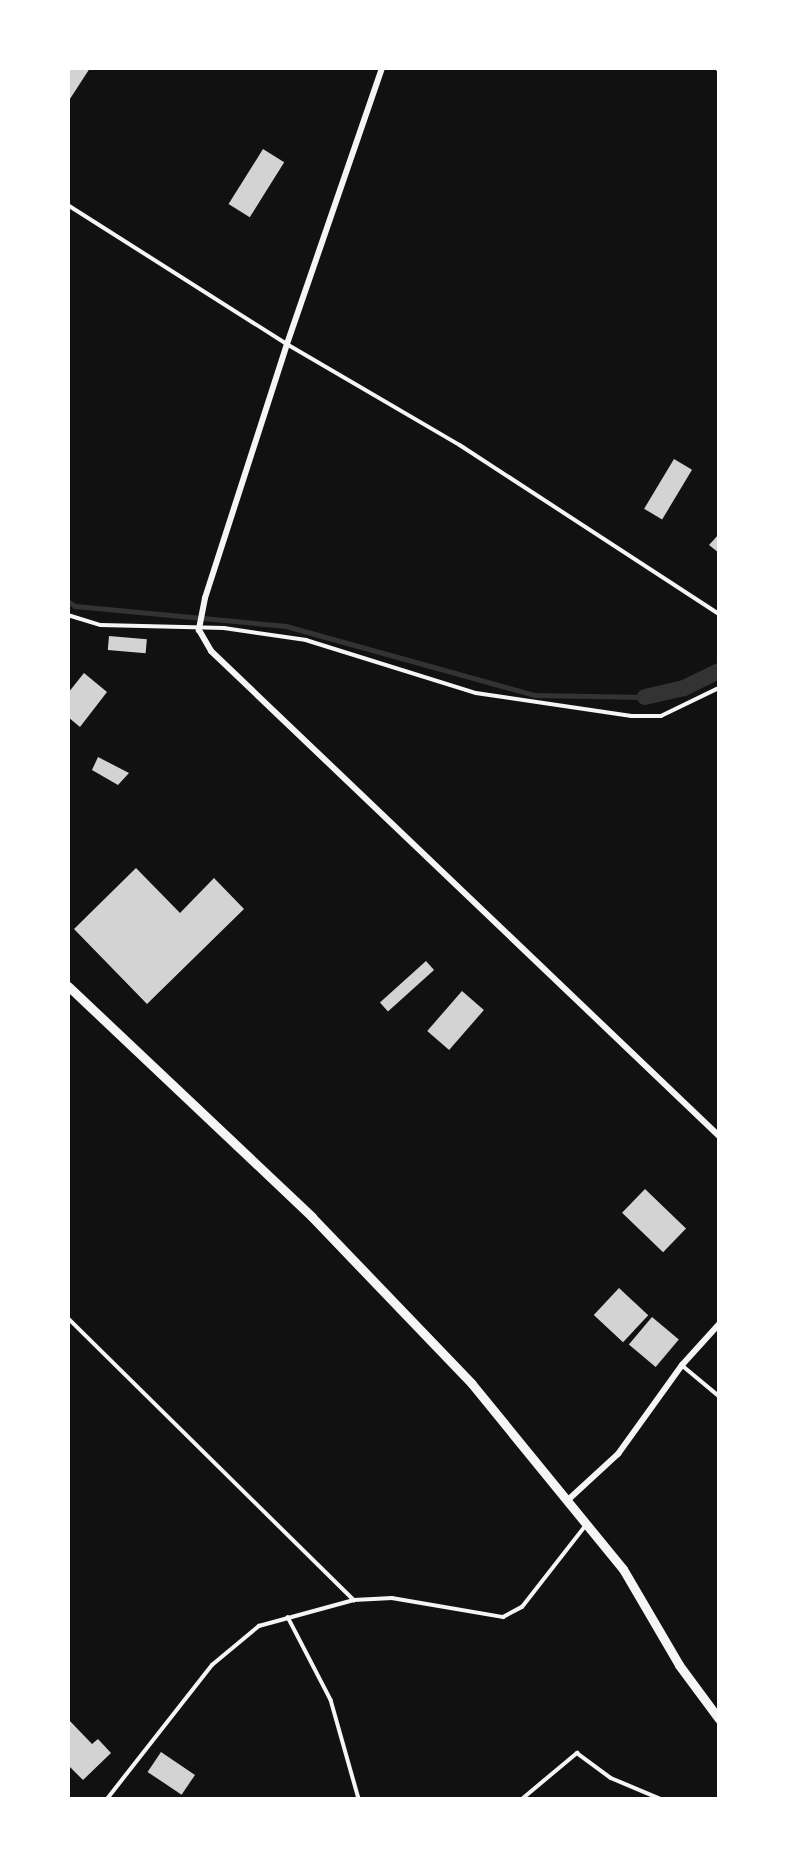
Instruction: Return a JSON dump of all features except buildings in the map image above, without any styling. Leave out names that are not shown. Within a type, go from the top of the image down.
[{"type":"main road","points":[[68,986],[312,1217],[472,1384],[569,1499],[622,1569],[679,1665],[719,1719]]},
{"type":"street","points":[[382,68],[287,344],[205,598],[199,630],[211,651],[719,1136]]},
{"type":"street","points":[[569,1499],[618,1454],[682,1365],[719,1324]]},
{"type":"lane","points":[[68,205],[287,344],[460,444],[719,614]]},
{"type":"lane","points":[[68,615],[100,625],[199,630],[224,628],[306,640],[476,693],[631,716],[662,716],[719,688]]},
{"type":"lane","points":[[68,1318],[354,1600]]},
{"type":"lane","points":[[682,1365],[719,1396]]},
{"type":"lane","points":[[107,1799],[212,1665],[259,1626],[354,1600],[392,1598],[503,1617],[522,1607],[587,1523]]},
{"type":"lane","points":[[288,1617],[331,1700],[359,1799]]},
{"type":"lane","points":[[522,1799],[577,1753],[611,1778],[661,1799]]},
{"type":"waterway","points":[[68,601],[75,606],[286,626],[534,695],[645,697]]},
{"type":"waterway","points":[[645,697],[684,688],[719,671]]}]
